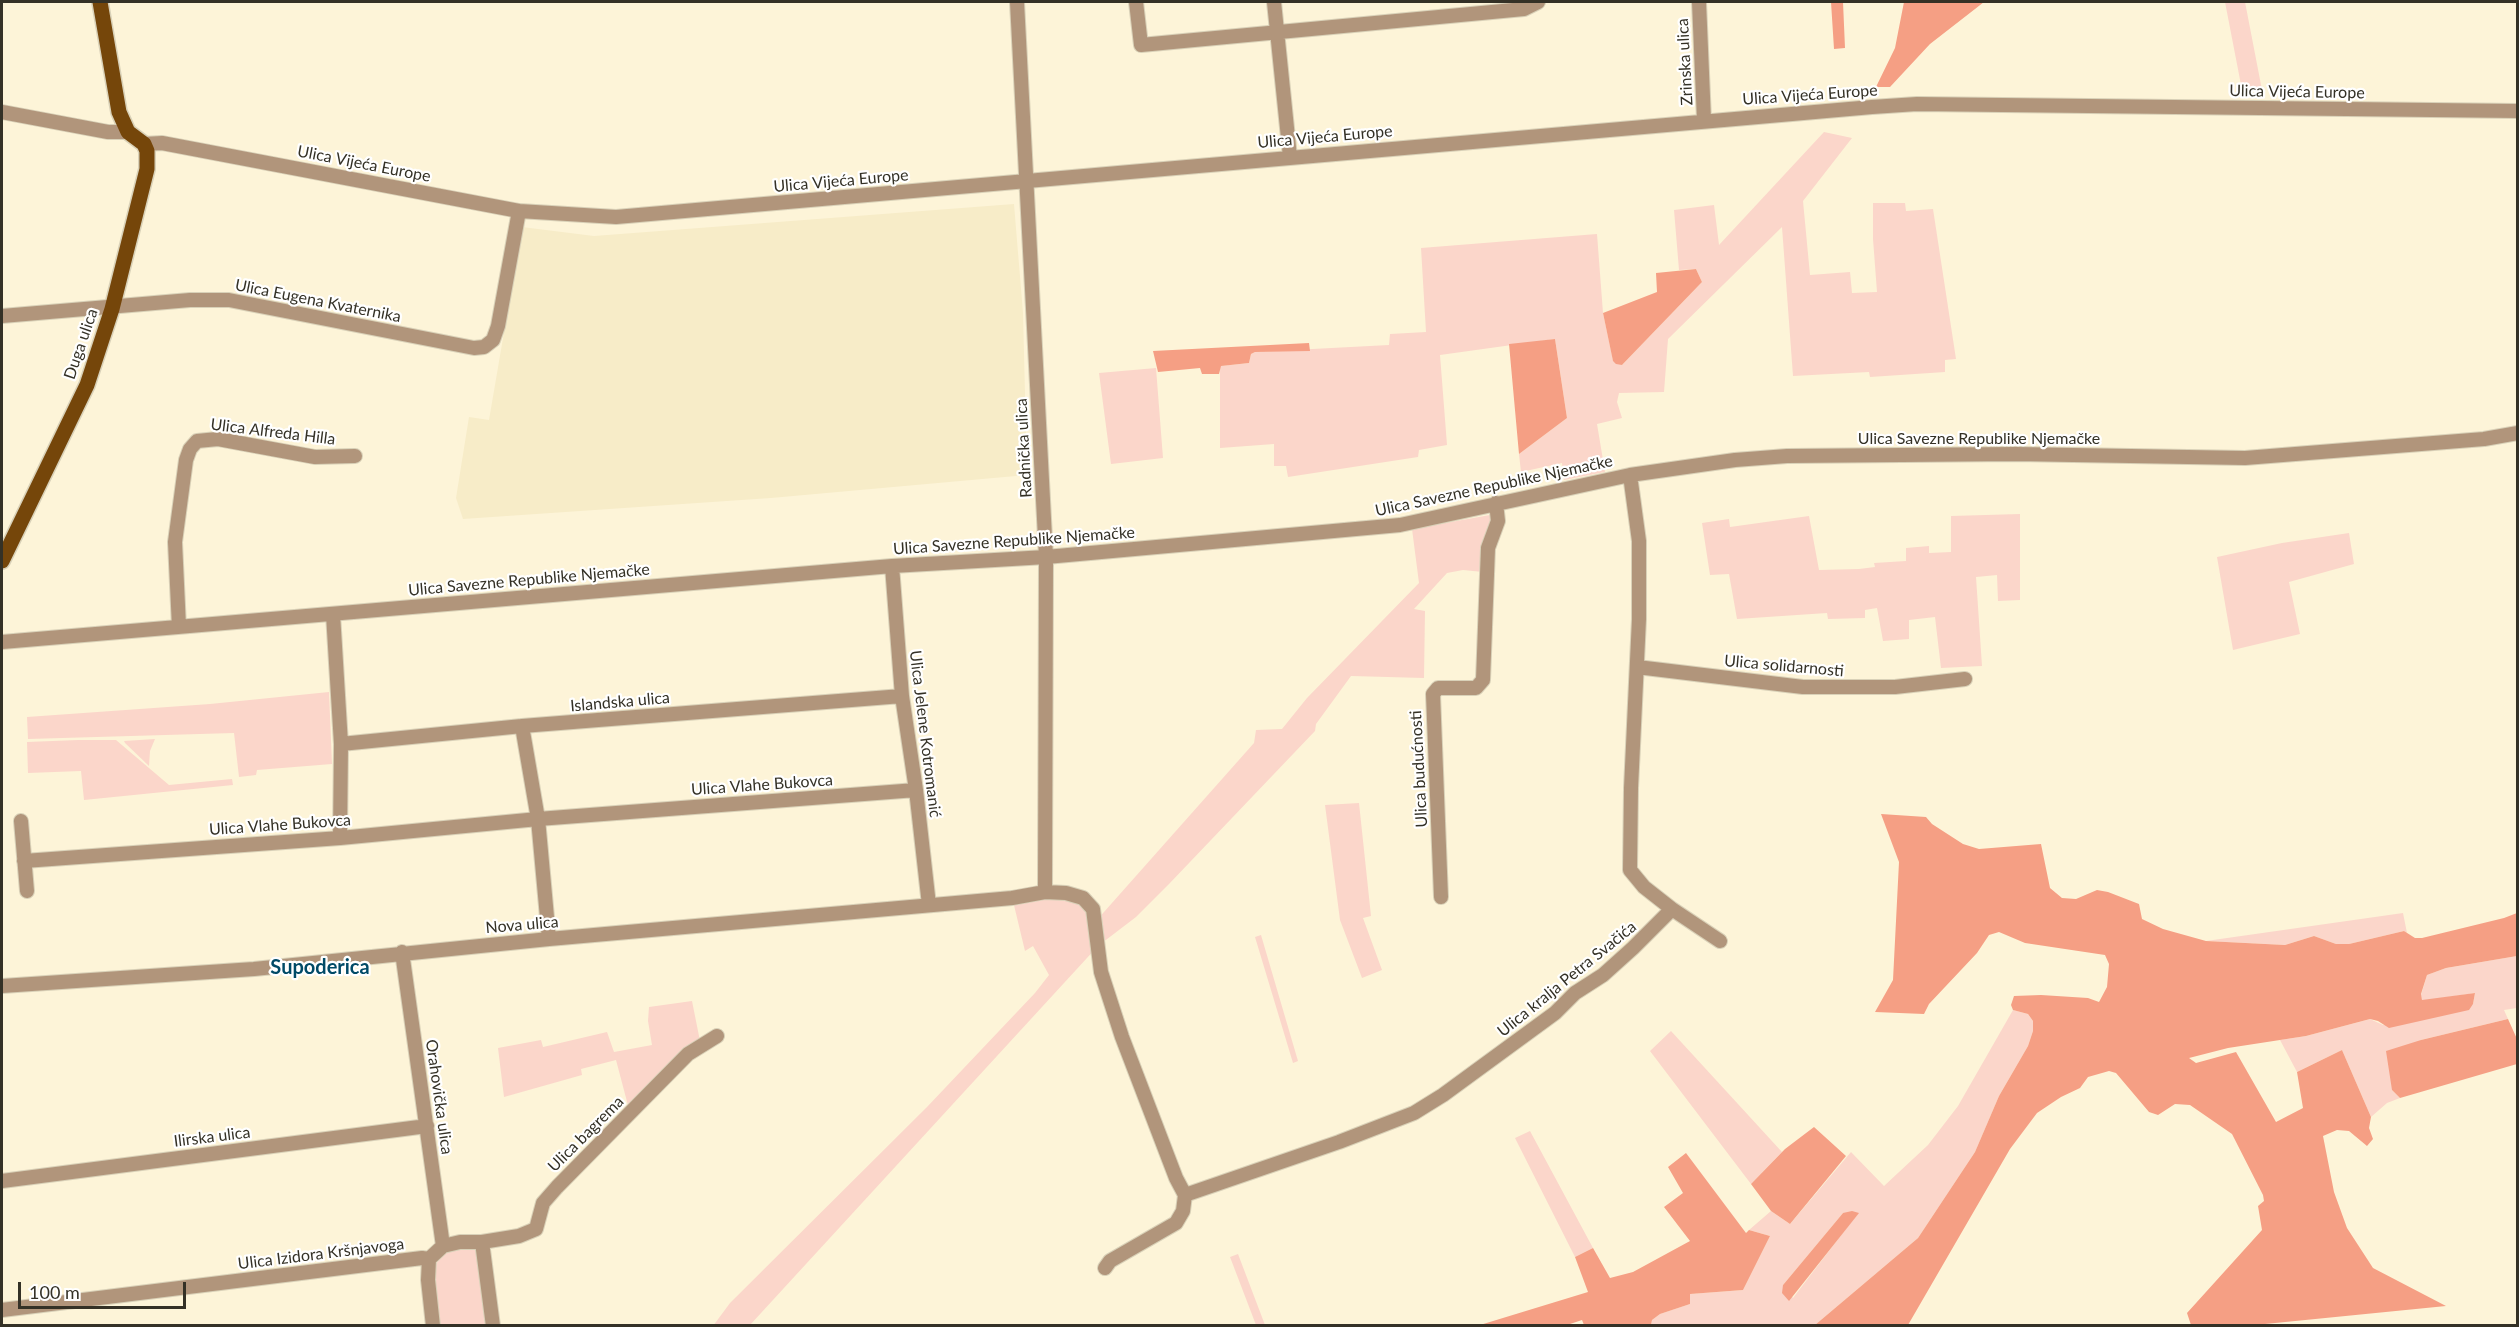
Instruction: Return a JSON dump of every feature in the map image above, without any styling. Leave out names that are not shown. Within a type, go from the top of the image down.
[{"type":"main road","points":[[100,2],[119,112],[128,132],[144,144]]},
{"type":"main road","name":"Duga ulica","points":[[2,561],[87,385],[112,309],[147,169],[147,151],[144,144]]},
{"type":"street","name":"Radnička ulica","points":[[1017,2],[1046,556],[1045,892]]},
{"type":"street","points":[[1136,2],[1141,45],[1524,9],[1538,2]]},
{"type":"street","points":[[1274,2],[1290,157]]},
{"type":"street","name":"Zrinska ulica","points":[[1699,2],[1704,120]]},
{"type":"street","name":"Ulica Vijeća Europe","points":[[144,144],[162,143],[519,211],[591,217],[628,216],[1704,120],[1917,104],[2517,111]]},
{"type":"street","points":[[2,112],[108,132],[128,132]]},
{"type":"street","name":"Ulica Eugena Kvaternika","points":[[2,316],[112,309],[190,300],[229,300],[474,348],[484,347],[493,340],[498,326],[519,211]]},
{"type":"street","name":"Ulica Savezne Republike Njemačke","points":[[2,642],[1400,525],[1630,475],[1735,460],[1787,456],[2016,454],[2245,458],[2484,439],[2517,433]]},
{"type":"street","name":"Ulica Alfreda Hilla","points":[[179,627],[175,542],[186,460],[190,449],[197,441],[218,439],[315,457],[355,456]]},
{"type":"street","points":[[1630,475],[1639,541],[1630,870],[1644,887],[1720,941]]},
{"type":"street","name":"Ulica budućnosti","points":[[1441,897],[1433,694],[1438,688],[1476,688],[1483,680],[1488,548],[1498,521],[1496,503]]},
{"type":"street","name":"Ulica Jelene Kotromanić","points":[[892,566],[902,696],[916,790],[929,905]]},
{"type":"street","points":[[333,614],[341,744],[340,838]]},
{"type":"street","name":"Ulica solidarnosti","points":[[1637,667],[1803,687],[1895,687],[1965,679]]},
{"type":"street","name":"Islandska ulica","points":[[341,744],[522,726],[902,696]]},
{"type":"street","points":[[522,726],[538,819],[549,939]]},
{"type":"street","name":"Ulica Vlahe Bukovca","points":[[24,861],[340,838],[538,819],[916,790]]},
{"type":"street","points":[[21,821],[27,891]]},
{"type":"street","name":"Nova ulica","points":[[2,986],[254,969],[402,952],[1012,898],[1045,892],[1066,893],[1083,898],[1093,909],[1101,972],[1122,1038],[1176,1178],[1190,1194]]},
{"type":"street","name":"Ulica kralja Petra Svačića","points":[[1190,1194],[1414,1113],[1451,1090],[1555,1013],[1575,993],[1603,975],[1672,909]]},
{"type":"street","name":"Orahovička ulica","points":[[402,952],[443,1246]]},
{"type":"street","name":"Ulica bagrema","points":[[482,1242],[519,1236],[536,1229],[543,1203],[557,1187],[688,1054],[717,1036]]},
{"type":"street","name":"Ilirska ulica","points":[[2,1181],[427,1126]]},
{"type":"street","points":[[1105,1268],[1110,1261],[1176,1223],[1190,1194]]},
{"type":"street","points":[[433,1326],[428,1280],[429,1260],[443,1246],[460,1242],[482,1242],[494,1326]]},
{"type":"street","name":"Ulica Izidora Kršnjavoga","points":[[2,1310],[422,1258],[429,1260]]},
{"type":"shaded area","points":[[1831,2],[1843,2],[1845,48],[1834,49]]},
{"type":"shaded area","points":[[1904,2],[1984,2],[1930,44],[1890,87],[1876,87],[1895,48]]},
{"type":"shaded area","points":[[2225,2],[2245,2],[2262,90],[2242,90]]},
{"type":"shaded area","points":[[1824,132],[1852,138],[1803,201],[1810,275],[1850,272],[1852,293],[1877,292],[1873,203],[1905,203],[1906,211],[1933,209],[1956,359],[1945,360],[1945,372],[1870,377],[1869,372],[1793,376],[1782,227],[1668,339],[1664,392],[1619,393],[1617,402],[1622,418],[1597,424],[1605,472],[1564,480],[1562,463],[1521,472],[1519,454],[1567,418],[1555,339],[1440,355],[1447,445],[1419,450],[1418,457],[1288,477],[1286,466],[1274,466],[1274,444],[1220,448],[1220,366],[1249,363],[1251,354],[1255,352],[1389,345],[1390,334],[1426,332],[1421,248],[1597,234],[1603,313],[1613,360],[1622,365],[1702,282],[1696,269],[1679,270],[1674,210],[1714,205],[1719,245]]},
{"type":"shaded area","points":[[1014,204],[1023,313],[1027,475],[771,498],[463,519],[456,498],[469,417],[489,420],[522,227],[594,236]]},
{"type":"shaded area","points":[[1696,269],[1702,282],[1622,365],[1616,364],[1613,361],[1603,313],[1657,292],[1656,273]]},
{"type":"shaded area","points":[[1555,339],[1567,418],[1519,454],[1509,344]]},
{"type":"shaded area","points":[[1309,343],[1310,351],[1255,352],[1251,354],[1249,363],[1221,366],[1219,374],[1202,374],[1200,368],[1158,372],[1153,351]]},
{"type":"shaded area","points":[[1156,368],[1163,458],[1111,464],[1099,373]]},
{"type":"shaded area","points":[[2020,514],[2020,600],[1998,601],[1997,575],[1976,577],[1982,666],[1941,668],[1935,617],[1909,620],[1909,639],[1883,641],[1877,608],[1865,610],[1865,618],[1828,619],[1827,613],[1737,619],[1729,574],[1710,575],[1702,523],[1729,519],[1730,527],[1809,516],[1819,570],[1859,569],[1875,567],[1874,563],[1906,561],[1906,548],[1929,546],[1929,553],[1951,552],[1951,516]]},
{"type":"shaded area","points":[[1490,515],[1493,518],[1483,572],[1463,570],[1447,573],[1414,609],[1425,611],[1424,678],[1351,676],[1316,724],[1315,731],[1136,917],[1098,946],[750,1325],[713,1326],[730,1303],[927,1107],[1035,993],[1049,975],[1033,946],[1025,951],[1013,901],[1068,898],[1080,902],[1096,921],[1254,743],[1256,730],[1282,729],[1307,698],[1419,583],[1412,529]]},
{"type":"shaded area","points":[[2349,533],[2354,564],[2289,582],[2300,634],[2233,650],[2217,557],[2282,543]]},
{"type":"shaded area","points":[[329,692],[332,764],[257,770],[256,775],[239,777],[234,733],[28,739],[27,717],[210,704]]},
{"type":"shaded area","points":[[155,739],[150,751],[149,766],[124,741]]},
{"type":"shaded area","points":[[116,740],[169,785],[232,779],[233,785],[84,800],[81,771],[28,773],[27,742]]},
{"type":"shaded area","points":[[1359,803],[1371,916],[1363,918],[1382,970],[1362,978],[1340,920],[1325,805]]},
{"type":"shaded area","points":[[1881,814],[1926,817],[1932,824],[1963,844],[1979,849],[2041,844],[2050,888],[2062,898],[2076,899],[2097,890],[2108,892],[2139,904],[2142,919],[2163,929],[2206,941],[2285,945],[2314,936],[2336,944],[2349,944],[2404,931],[2415,938],[2422,938],[2517,913],[2517,956],[2446,968],[2427,975],[2421,994],[2422,1000],[2475,993],[2469,1010],[2389,1028],[2370,1019],[2306,1036],[2228,1048],[2189,1058],[2196,1063],[2236,1052],[2276,1122],[2303,1108],[2297,1072],[2342,1050],[2371,1117],[2369,1128],[2373,1139],[2367,1146],[2349,1131],[2337,1130],[2323,1136],[2334,1192],[2347,1228],[2373,1268],[2446,1306],[2255,1325],[2191,1325],[2187,1313],[2262,1230],[2258,1206],[2264,1201],[2263,1195],[2232,1134],[2190,1105],[2175,1104],[2158,1115],[2149,1112],[2116,1073],[2109,1071],[2088,1077],[2080,1088],[2037,1113],[2010,1149],[1908,1325],[1815,1325],[1918,1238],[1975,1152],[1999,1096],[2028,1046],[2033,1031],[2033,1021],[2028,1014],[2013,1010],[2011,1005],[2014,996],[2088,998],[2099,1002],[2107,987],[2109,964],[2105,955],[2025,943],[1999,932],[1989,935],[1977,953],[1929,1004],[1924,1014],[1875,1012],[1893,980],[1899,862]]},
{"type":"shaded area","points":[[2403,913],[2407,933],[2404,931],[2349,944],[2336,944],[2314,936],[2285,945],[2206,941]]},
{"type":"shaded area","points":[[1261,935],[1298,1061],[1293,1063],[1255,937]]},
{"type":"shaded area","points":[[2517,956],[2517,1008],[2504,1010],[2508,1019],[2421,1040],[2392,1090],[2400,1098],[2387,1103],[2371,1117],[2342,1050],[2297,1072],[2280,1040],[2306,1036],[2370,1019],[2383,1025],[2473,1004],[2475,993],[2422,1001],[2421,995],[2427,975],[2446,968]]},
{"type":"shaded area","points":[[692,1001],[701,1046],[630,1113],[616,1060],[581,1069],[582,1075],[504,1097],[498,1048],[541,1040],[543,1047],[607,1032],[614,1052],[652,1045],[648,1021],[649,1007]]},
{"type":"shaded area","points":[[2013,1010],[2028,1014],[2033,1021],[2033,1031],[2028,1046],[1999,1096],[1975,1152],[1918,1238],[1815,1325],[1651,1326],[1652,1320],[1660,1314],[1690,1304],[1689,1294],[1743,1290],[1770,1236],[1749,1230],[1771,1211],[1790,1224],[1851,1152],[1884,1186],[1928,1145],[1958,1106]],"holes":[[[1843,1213],[1858,1213],[1793,1298],[1783,1285]]]},
{"type":"shaded area","points":[[2508,1019],[2517,1039],[2517,1064],[2400,1098],[2392,1090],[2386,1051]]},
{"type":"shaded area","points":[[1671,1031],[1782,1152],[1751,1184],[1650,1051]]},
{"type":"shaded area","points":[[1814,1127],[1846,1156],[1790,1224],[1771,1211],[1751,1184],[1785,1149]]},
{"type":"shaded area","points":[[1530,1131],[1593,1248],[1575,1257],[1515,1138]]},
{"type":"shaded area","points":[[1686,1153],[1746,1233],[1749,1230],[1770,1236],[1743,1290],[1690,1294],[1690,1304],[1660,1314],[1652,1320],[1651,1325],[1584,1325],[1582,1320],[1567,1325],[1480,1325],[1588,1292],[1575,1257],[1593,1248],[1610,1278],[1633,1272],[1690,1241],[1664,1207],[1683,1193],[1668,1167]]},
{"type":"shaded area","points":[[1852,1211],[1859,1213],[1789,1301],[1782,1293],[1783,1285],[1843,1213]]},
{"type":"shaded area","points":[[456,1247],[478,1247],[490,1325],[436,1325],[434,1267],[442,1255]]},
{"type":"shaded area","points":[[1238,1254],[1265,1325],[1256,1325],[1230,1257]]},
{"type":"district","name":"Supoderica","points":[[320,968]]}]
